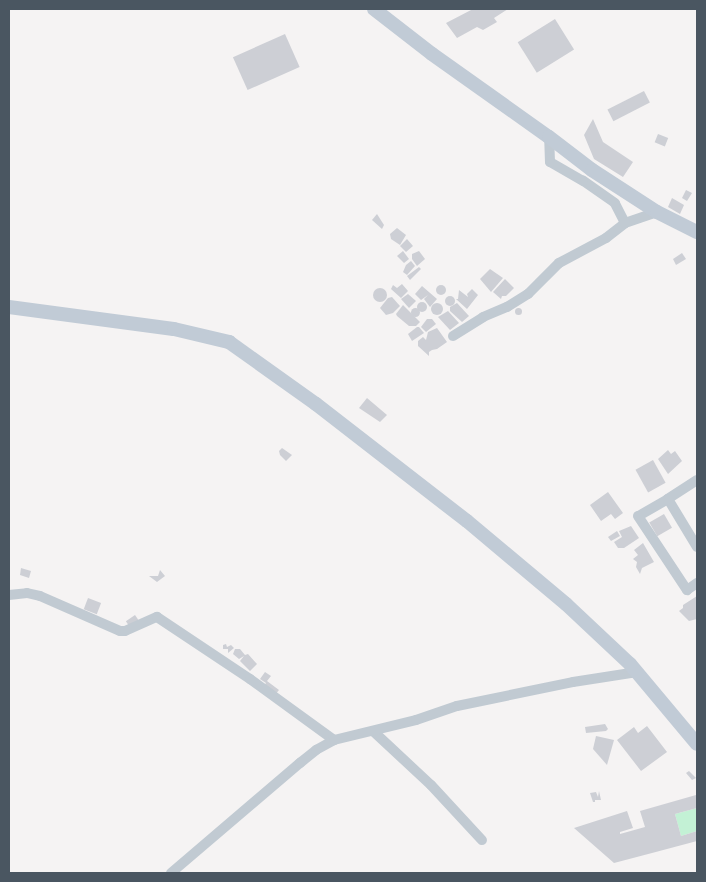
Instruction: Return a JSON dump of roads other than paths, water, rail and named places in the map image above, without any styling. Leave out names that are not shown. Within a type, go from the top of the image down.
[{"type":"street","points":[[374,9],[432,54],[550,137],[592,170],[657,212],[697,232]]},
{"type":"street","points":[[550,137],[550,162],[583,181],[615,204],[624,223]]},
{"type":"street","points":[[453,336],[483,316],[506,308],[528,294],[559,263],[606,238],[624,223],[657,212]]},
{"type":"street","points":[[9,307],[174,329],[230,342],[316,404],[467,521],[566,604],[637,672],[697,744]]},
{"type":"street","points":[[697,480],[668,500],[638,516],[687,590],[697,583]]},
{"type":"street","points":[[668,500],[697,546]]},
{"type":"street","points":[[9,595],[27,593],[40,596],[125,631],[157,617],[250,678],[334,740]]},
{"type":"street","points":[[171,873],[300,763],[316,750],[334,740],[416,720],[457,706],[573,682],[637,672]]},
{"type":"street","points":[[373,731],[431,785],[482,840]]}]
